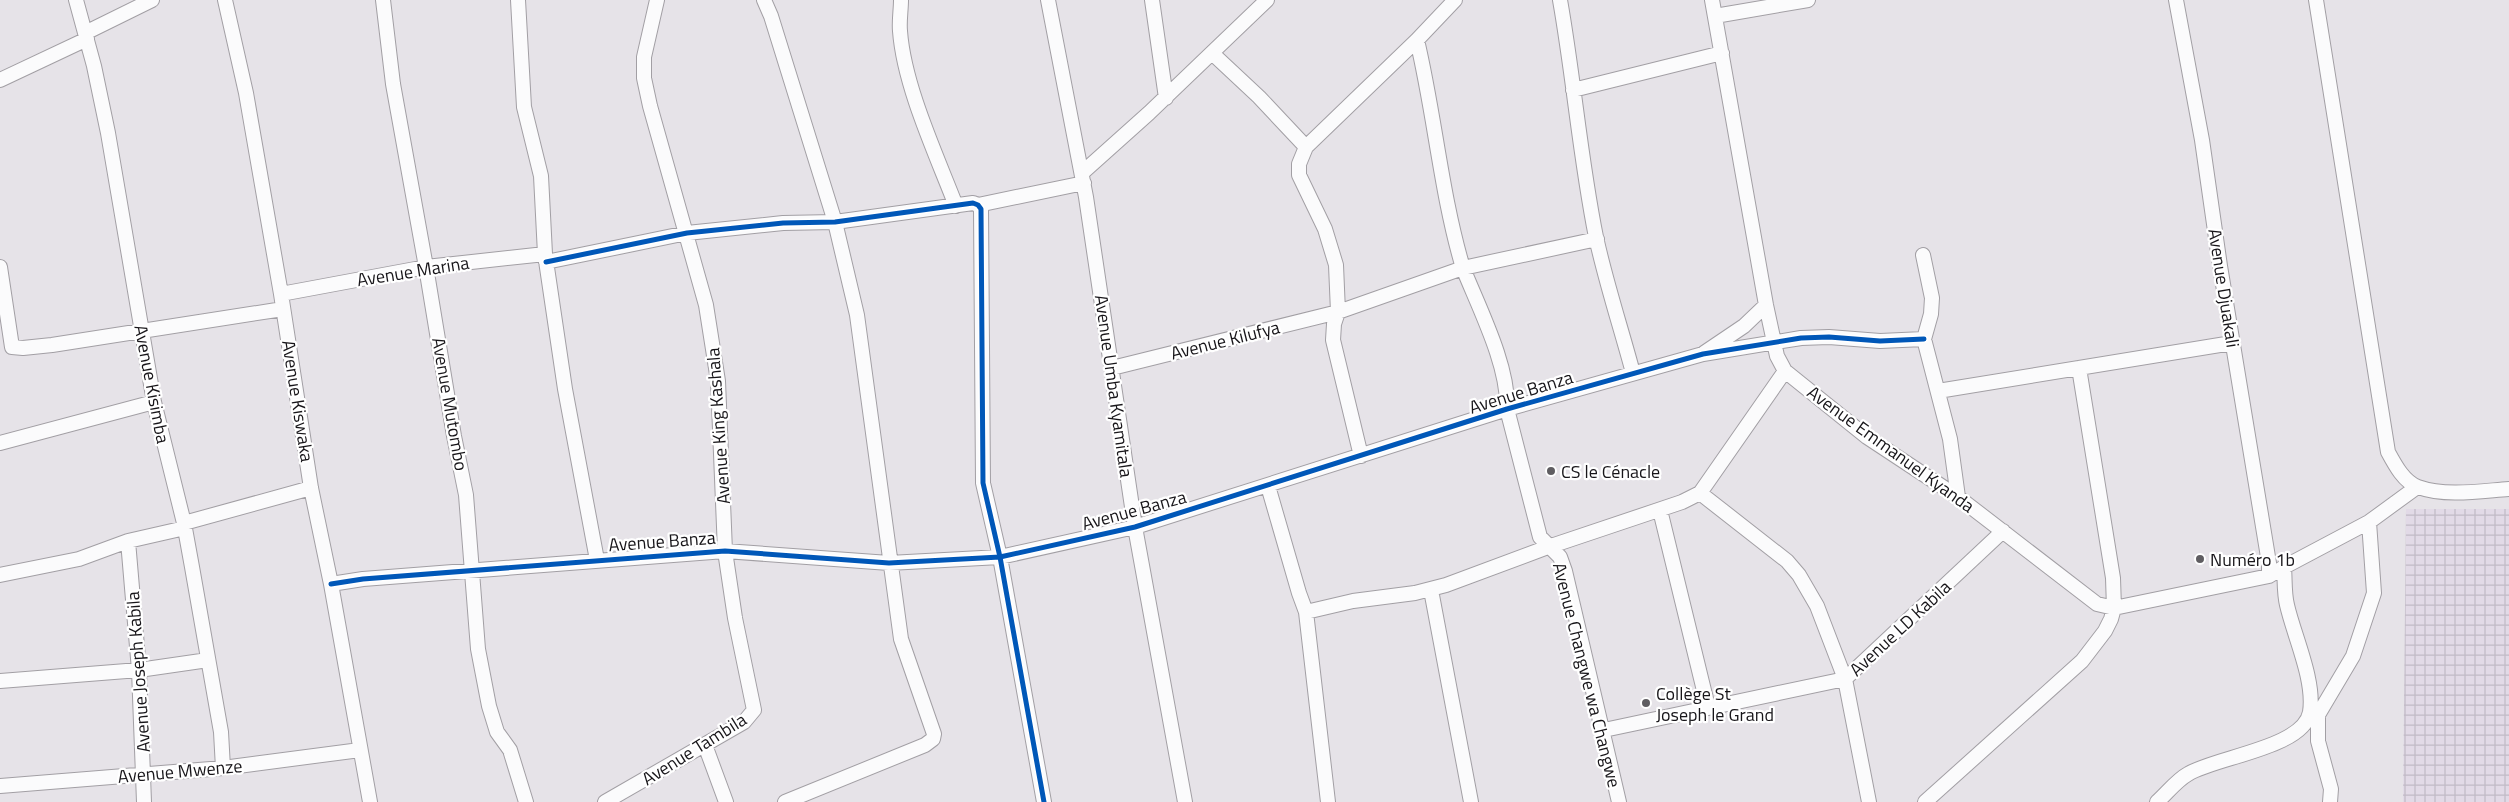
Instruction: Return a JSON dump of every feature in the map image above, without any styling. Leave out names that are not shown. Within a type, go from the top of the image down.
[{"type":"street","name":"Avenue Kisimba","points":[[76,0],[108,133],[154,402],[184,525],[221,732],[223,768]]},
{"type":"street","points":[[0,80],[152,0]]},
{"type":"street","name":"Avenue Kiswaka","points":[[225,0],[246,93],[281,294],[311,488],[331,584],[370,802]]},
{"type":"street","name":"Avenue Mutombo","points":[[383,0],[393,84],[466,495],[478,649],[489,706],[497,732],[510,750],[526,802]]},
{"type":"street","points":[[518,0],[524,107],[544,194],[546,258],[565,389],[597,560]]},
{"type":"street","name":"Avenue King Kashala","points":[[657,0],[644,57],[644,78],[650,106],[706,306],[718,381],[725,551],[732,600],[754,710]]},
{"type":"street","points":[[764,0],[771,16],[835,222],[857,315],[889,563],[901,639],[932,729],[933,739],[925,745],[785,802]]},
{"type":"street","points":[[901,0],[900,31],[906,65],[922,118],[956,206]]},
{"type":"street","name":"Avenue Umba Kyamitala","points":[[1048,0],[1083,178],[1135,527],[1185,802]]},
{"type":"street","points":[[1152,0],[1166,98]]},
{"type":"street","points":[[1083,178],[1267,0]]},
{"type":"street","points":[[1361,456],[1333,340],[1334,324],[1338,312],[1336,265],[1325,229],[1299,175],[1299,164],[1306,147],[1417,40],[1455,0]]},
{"type":"street","points":[[1560,0],[1581,148],[1597,239],[1633,373]]},
{"type":"street","points":[[1306,612],[1353,601],[1431,590],[1479,574],[1548,547],[1660,510],[1700,493],[1784,371],[1774,343],[1766,305],[1712,0]]},
{"type":"street","points":[[1715,16],[1808,0]]},
{"type":"street","name":"Avenue Djuakali","points":[[2176,0],[2202,140],[2232,343],[2269,563],[2269,576]]},
{"type":"street","points":[[2316,0],[2388,452],[2398,471],[2417,487],[2442,491],[2509,489]]},
{"type":"street","name":"Avenue Changwe wa Changwe","points":[[1417,40],[1433,116],[1454,239],[1463,268],[1502,370],[1508,393],[1507,409],[1540,537],[1560,557],[1565,571],[1604,730],[1619,802]]},
{"type":"street","points":[[1574,90],[1722,53]]},
{"type":"street","points":[[1213,54],[1259,96],[1306,147]]},
{"type":"street","name":"Avenue Marina","points":[[281,294],[426,267],[546,258],[687,233],[784,223],[835,222],[978,204],[1083,178]]},
{"type":"street","points":[[978,204],[981,210],[983,482],[1000,557],[1044,802]]},
{"type":"street","name":"Avenue Kilufya","points":[[1112,368],[1338,312],[1463,268],[1597,239]]},
{"type":"street","points":[[1922,256],[1932,298],[1931,314],[1924,339],[1950,439],[1958,497]]},
{"type":"street","points":[[0,267],[12,347],[23,348],[52,345],[283,309]]},
{"type":"street","points":[[1703,354],[1744,326],[1766,305]]},
{"type":"street","name":"Avenue Banza","points":[[331,584],[362,579],[725,551],[889,563],[1000,557],[1135,527],[1507,409],[1703,354],[1801,338],[1829,336],[1880,341],[1924,339]]},
{"type":"street","points":[[1938,391],[2232,343]]},
{"type":"street","points":[[1926,802],[2082,661],[2105,631],[2114,608],[2113,578],[2079,368]]},
{"type":"street","name":"Avenue Emmanuel Kyanda","points":[[1784,371],[1867,437],[1958,497],[2096,604],[2114,608]]},
{"type":"street","points":[[0,443],[154,402]]},
{"type":"street","points":[[1268,486],[1306,612],[1328,802]]},
{"type":"street","points":[[2114,608],[2269,576],[2370,522],[2417,487]]},
{"type":"street","points":[[0,575],[79,560],[128,541],[311,488]]},
{"type":"street","points":[[1700,493],[1787,560],[1799,575],[1817,606],[1846,679],[1869,802]]},
{"type":"street","points":[[1660,510],[1708,707]]},
{"type":"street","points":[[2157,802],[2188,774],[2283,740],[2301,728],[2314,714],[2353,656],[2374,593],[2370,522]]},
{"type":"street","name":"Avenue LD Kabila","points":[[1604,730],[1846,679],[2003,531]]},
{"type":"street","name":"Avenue Joseph Kabila","points":[[128,541],[139,670],[144,802]]},
{"type":"street","points":[[2284,567],[2287,605],[2300,640],[2318,741],[2330,789],[2330,802]]},
{"type":"street","points":[[1431,590],[1472,802]]},
{"type":"street","points":[[0,681],[139,670],[208,660]]},
{"type":"street","name":"Avenue Tambila","points":[[605,802],[744,722],[754,710]]},
{"type":"street","points":[[704,745],[726,802]]},
{"type":"street","name":"Avenue Mwenze","points":[[0,786],[144,776],[360,750]]},
{"type":"shaded area","points":[[2406,509],[2509,509],[2509,802],[2403,802]]},
{"type":"cycle path","points":[[546,262],[687,233],[783,223],[835,222],[973,203],[978,205],[981,209],[983,483],[1000,557],[1044,802]]},
{"type":"cycle path","points":[[331,584],[363,579],[725,551],[889,563],[1000,557],[1135,527],[1507,409],[1703,354],[1801,338],[1829,337],[1880,341],[1924,339]]},
{"type":"place","name":"CS le Cénacle","points":[[1551,471]]},
{"type":"place","name":"Numéro 1b","points":[[2200,559]]},
{"type":"place","name":"Collège St Joseph le Grand","points":[[1646,703]]}]
